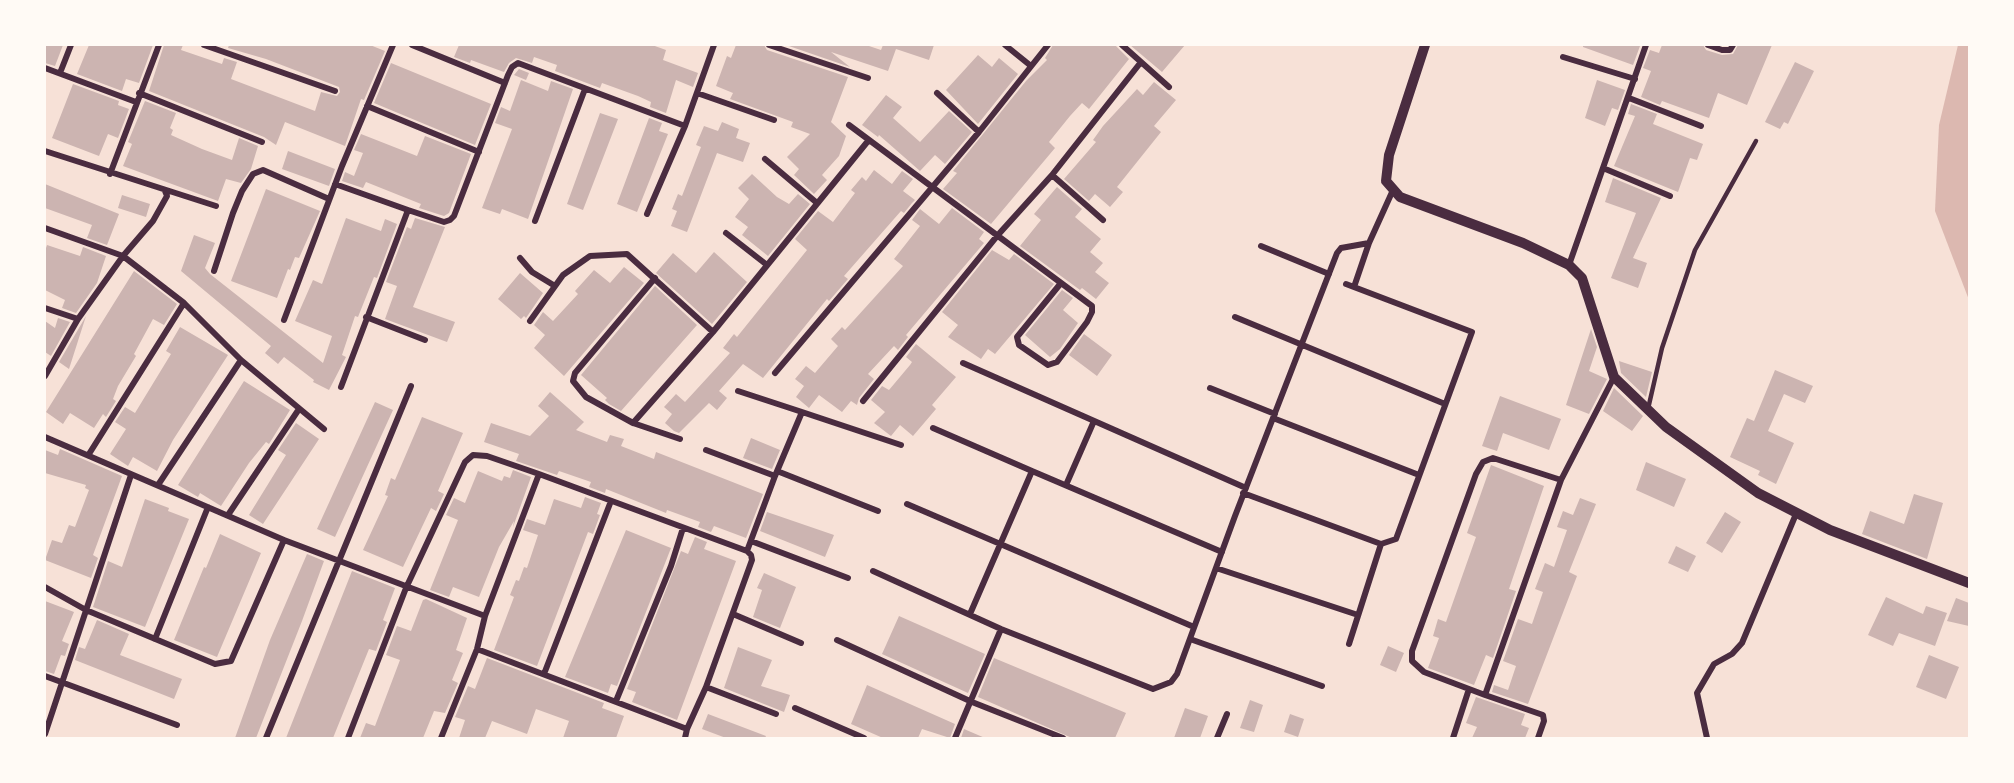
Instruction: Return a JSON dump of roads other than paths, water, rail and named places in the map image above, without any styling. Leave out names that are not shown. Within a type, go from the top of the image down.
[{"type":"street","points":[[60,74],[71,45]]},
{"type":"street","points":[[110,174],[135,102],[159,45]]},
{"type":"street","points":[[204,45],[335,91]]},
{"type":"street","points":[[284,320],[329,199],[393,45]]},
{"type":"street","points":[[412,45],[505,83]]},
{"type":"street","points":[[647,214],[685,126],[714,46],[705,45]]},
{"type":"street","points":[[770,45],[868,78]]},
{"type":"street","points":[[1005,45],[1031,66]]},
{"type":"street","points":[[775,373],[979,132],[1048,45]]},
{"type":"street","points":[[1122,45],[1169,87]]},
{"type":"street","points":[[1425,45],[1389,155],[1386,181],[1400,197],[1523,243],[1569,265],[1582,278],[1614,377],[1648,411],[1710,460],[1758,493],[1796,514],[1969,583]]},
{"type":"street","points":[[1569,265],[1646,45]]},
{"type":"street","points":[[1708,45],[1730,50],[1733,45]]},
{"type":"street","points":[[1563,57],[1635,80]]},
{"type":"street","points":[[863,401],[998,236],[1052,175],[1141,62]]},
{"type":"street","points":[[335,184],[444,222],[450,220],[454,216],[505,83],[512,67],[518,63],[685,126]]},
{"type":"street","points":[[45,68],[135,102]]},
{"type":"street","points":[[535,221],[585,89]]},
{"type":"street","points":[[139,93],[262,142]]},
{"type":"street","points":[[697,93],[774,120]]},
{"type":"street","points":[[937,93],[979,132]]},
{"type":"street","points":[[1629,98],[1701,126]]},
{"type":"street","points":[[367,106],[479,152]]},
{"type":"street","points":[[849,125],[1092,306],[1092,312],[1057,362],[1048,364],[1019,345],[1017,337],[1061,283]]},
{"type":"street","points":[[633,423],[713,332],[868,141]]},
{"type":"street","points":[[45,151],[110,174],[216,206]]},
{"type":"street","points":[[765,159],[817,203]]},
{"type":"street","points":[[1603,168],[1670,196]]},
{"type":"street","points":[[214,271],[242,190],[254,174],[262,170],[329,199]]},
{"type":"street","points":[[1052,175],[1103,219]]},
{"type":"street","points":[[1354,287],[1368,243],[1393,190]]},
{"type":"street","points":[[45,376],[78,319],[123,256],[153,221],[167,196],[165,191]]},
{"type":"street","points":[[340,387],[408,210]]},
{"type":"street","points":[[45,228],[123,256],[184,303],[241,360],[324,429]]},
{"type":"street","points":[[726,233],[767,265]]},
{"type":"street","points":[[873,572],[1000,628],[1153,689],[1165,687],[1178,674],[1245,491],[1329,274],[1341,248],[1368,243]]},
{"type":"street","points":[[1261,246],[1329,274]]},
{"type":"street","points":[[530,321],[563,275],[590,256],[627,255],[713,332]]},
{"type":"street","points":[[520,258],[532,272],[555,286]]},
{"type":"street","points":[[655,278],[575,373],[573,381],[586,396],[633,423],[680,439]]},
{"type":"street","points":[[963,363],[1245,491],[1381,544],[1395,539],[1472,332],[1346,284]]},
{"type":"street","points":[[89,454],[184,303]]},
{"type":"street","points":[[45,308],[78,319]]},
{"type":"street","points":[[366,317],[425,340]]},
{"type":"street","points":[[1235,317],[1445,404]]},
{"type":"street","points":[[158,485],[241,360]]},
{"type":"street","points":[[1485,695],[1561,480],[1614,377]]},
{"type":"street","points":[[266,738],[411,386]]},
{"type":"street","points":[[1210,388],[1419,475]]},
{"type":"street","points":[[738,391],[901,445]]},
{"type":"street","points":[[228,515],[299,409]]},
{"type":"street","points":[[747,551],[802,412]]},
{"type":"street","points":[[1066,485],[1094,421]]},
{"type":"street","points":[[933,428],[1222,552]]},
{"type":"street","points":[[45,437],[89,454],[130,475],[284,540],[485,616]]},
{"type":"street","points":[[706,450],[878,511]]},
{"type":"street","points":[[348,738],[406,588],[465,462],[473,455],[487,456],[539,474],[747,551],[752,560],[685,738]]},
{"type":"street","points":[[1538,738],[1544,721],[1543,715],[1424,672],[1412,661],[1412,651],[1476,474],[1483,462],[1493,458],[1561,480]]},
{"type":"street","points":[[970,614],[1032,471]]},
{"type":"street","points":[[441,738],[477,649],[485,616],[539,474]]},
{"type":"street","points":[[45,734],[130,475]]},
{"type":"street","points":[[544,674],[611,501]]},
{"type":"street","points":[[908,504],[1001,542],[1194,627]]},
{"type":"street","points":[[156,639],[208,507]]},
{"type":"street","points":[[1707,738],[1697,693],[1714,664],[1732,654],[1742,643],[1796,514]]},
{"type":"street","points":[[616,701],[671,566],[683,528]]},
{"type":"street","points":[[45,587],[86,610],[215,663],[231,661],[284,540]]},
{"type":"street","points":[[751,541],[848,578]]},
{"type":"street","points":[[1349,644],[1381,544]]},
{"type":"street","points":[[1216,568],[1358,615]]},
{"type":"street","points":[[733,615],[801,643]]},
{"type":"street","points":[[955,738],[972,702],[1000,628]]},
{"type":"street","points":[[1190,639],[1322,686]]},
{"type":"street","points":[[837,640],[972,702],[1063,738]]},
{"type":"street","points":[[477,649],[687,729]]},
{"type":"street","points":[[45,676],[177,725]]},
{"type":"street","points":[[706,687],[776,714]]},
{"type":"street","points":[[1453,738],[1469,689]]},
{"type":"street","points":[[795,708],[864,738]]},
{"type":"street","points":[[1217,738],[1227,714]]},
{"type":"lane","points":[[1648,411],[1662,348],[1695,250],[1756,141]]}]
